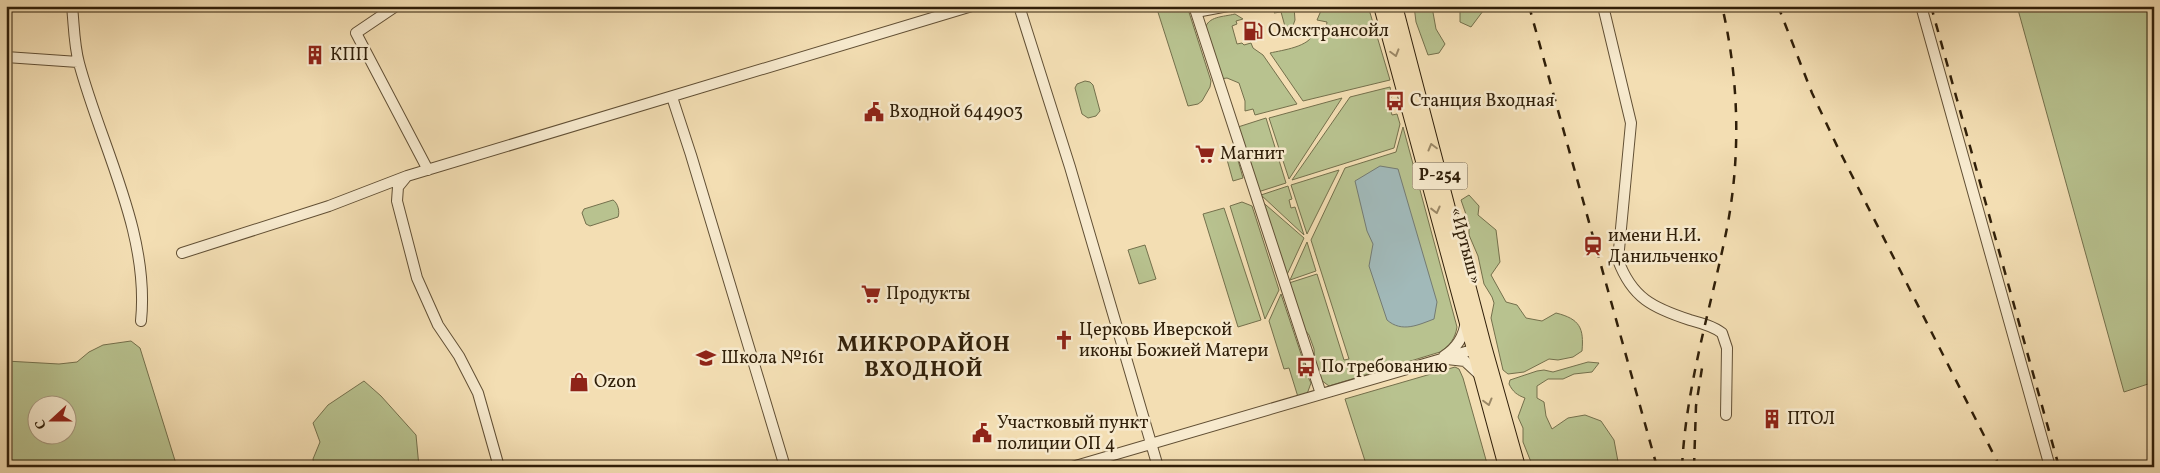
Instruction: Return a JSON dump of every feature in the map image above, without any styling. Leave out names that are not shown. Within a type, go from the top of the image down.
[{"type":"main road","name":"«Иртыш»","points":[[1384,7],[1466,321],[1479,348],[1482,378],[1506,467]]},
{"type":"main road","name":"«Иртыш»","points":[[1384,7],[1479,348],[1518,467]]},
{"type":"street","points":[[72,6],[78,62],[133,231],[143,301],[141,321]]},
{"type":"street","points":[[396,6],[356,33],[428,170]]},
{"type":"street","points":[[182,253],[329,206],[407,176],[672,97],[820,50],[972,6]]},
{"type":"street","points":[[1019,6],[1054,114],[1153,444],[1158,467]]},
{"type":"street","points":[[1228,6],[1195,9],[1321,394]]},
{"type":"street","points":[[1603,6],[1631,122],[1618,260],[1626,280],[1644,300],[1674,315],[1712,326],[1722,333],[1727,348],[1726,415]]},
{"type":"street","points":[[1921,6],[2050,467]]},
{"type":"street","points":[[6,57],[78,62]]},
{"type":"street","points":[[672,97],[692,155],[785,467]]},
{"type":"street","points":[[407,176],[398,188],[397,201],[417,278],[438,325],[459,356],[478,393],[499,467]]},
{"type":"street","points":[[1439,359],[1451,351],[1459,342],[1464,332],[1466,321]]},
{"type":"street","points":[[1072,467],[1479,348]]},
{"type":"street","points":[[1439,359],[1465,361],[1482,378]]},
{"type":"green space","points":[[1156,6],[1187,6],[1211,81],[1210,87],[1202,101],[1198,104],[1188,106]]},
{"type":"green space","points":[[1280,6],[1294,7],[1295,20],[1290,34],[1283,35],[1281,31],[1286,30],[1281,12],[1274,13]]},
{"type":"green space","points":[[1323,6],[1368,6],[1390,80],[1303,101],[1270,53],[1301,45],[1307,42],[1314,33],[1325,35],[1327,22],[1317,20]]},
{"type":"green space","points":[[1414,6],[1432,7],[1436,29],[1445,44],[1439,53],[1428,55],[1416,22]]},
{"type":"green space","points":[[1460,6],[1483,6],[1483,11],[1471,27],[1460,22]]},
{"type":"green space","points":[[2017,6],[2154,6],[2154,382],[2124,392]]},
{"type":"green space","points":[[1235,14],[1243,19],[1236,21],[1237,24],[1232,26],[1237,44],[1251,43],[1253,48],[1263,55],[1297,104],[1255,115],[1253,109],[1245,111],[1245,101],[1239,83],[1227,78],[1220,79],[1205,29],[1213,19]]},
{"type":"green space","points":[[1085,81],[1093,85],[1100,111],[1096,116],[1088,118],[1082,114],[1075,88],[1077,84]]},
{"type":"green space","points":[[1390,87],[1392,97],[1388,99],[1392,115],[1397,114],[1400,124],[1394,148],[1292,180],[1350,97]]},
{"type":"green space","points":[[1342,98],[1289,179],[1269,118]]},
{"type":"green space","points":[[1266,118],[1286,183],[1258,192],[1238,127]]},
{"type":"green space","points":[[1403,127],[1457,327],[1455,335],[1447,347],[1440,352],[1329,386],[1321,380],[1315,367],[1314,349],[1309,335],[1302,326],[1289,283],[1317,274],[1344,360],[1349,359],[1311,240],[1345,168],[1396,152]]},
{"type":"green space","points":[[1236,153],[1243,178],[1233,181],[1226,156]]},
{"type":"green space","points":[[1339,170],[1307,234],[1291,185]]},
{"type":"green space","points":[[1288,186],[1292,199],[1289,200],[1291,208],[1295,207],[1304,235],[1261,195]]},
{"type":"green space","points":[[1469,195],[1479,206],[1478,215],[1496,230],[1500,262],[1491,275],[1506,302],[1517,305],[1526,318],[1542,321],[1556,313],[1570,318],[1581,330],[1582,351],[1573,357],[1558,360],[1549,359],[1524,372],[1508,374],[1503,370],[1491,318],[1494,303],[1484,284],[1478,256],[1469,235],[1469,223],[1461,200]]},
{"type":"green space","points":[[1259,199],[1304,238],[1285,279]]},
{"type":"green space","points":[[613,200],[618,208],[618,217],[590,226],[586,224],[582,213],[584,209]]},
{"type":"green space","points":[[1242,202],[1252,206],[1279,290],[1265,319],[1230,206]]},
{"type":"green space","points":[[1224,208],[1261,320],[1238,327],[1203,214]]},
{"type":"green space","points":[[1307,242],[1316,271],[1290,280]]},
{"type":"green space","points":[[1145,245],[1156,279],[1139,284],[1128,250]]},
{"type":"green space","points":[[1281,294],[1304,363],[1304,368],[1300,370],[1302,374],[1306,373],[1311,383],[1307,394],[1298,397],[1289,368],[1284,369],[1269,321]]},
{"type":"green space","points":[[131,341],[140,348],[177,467],[6,467],[6,361],[59,364],[77,362],[89,352],[103,345]]},
{"type":"green space","points":[[1588,362],[1599,363],[1592,372],[1574,374],[1563,379],[1548,379],[1537,386],[1537,398],[1544,402],[1546,416],[1552,429],[1568,418],[1585,415],[1601,421],[1614,440],[1619,467],[1533,467],[1523,442],[1523,428],[1518,417],[1525,398],[1514,391],[1509,384],[1510,380],[1537,371],[1553,372]]},
{"type":"green space","points":[[1455,367],[1459,369],[1463,378],[1488,467],[1367,467],[1345,399]]},
{"type":"green space","points":[[364,381],[381,396],[416,435],[419,467],[314,467],[313,459],[320,442],[313,423],[328,405]]},
{"type":"water","points":[[1380,166],[1398,169],[1437,302],[1434,319],[1410,327],[1398,326],[1387,320],[1369,266],[1373,244],[1367,231],[1355,181]]},
{"type":"railway","points":[[1529,6],[1657,467]]},
{"type":"railway","points":[[1682,467],[1688,406],[1721,258],[1735,173],[1735,89],[1728,34],[1722,6]]},
{"type":"railway","points":[[1778,6],[1812,93],[1838,148],[2000,467]]},
{"type":"railway","points":[[1931,6],[2059,467]]},
{"type":"railway","points":[[1694,467],[1696,406],[1702,368]]},
{"type":"place","name":"Омсктрансойл","points":[[1253,31]]},
{"type":"place","name":"КПП","points":[[315,55]]},
{"type":"place","name":"Станция Входная","points":[[1395,101]]},
{"type":"place","name":"Входной 644903","points":[[874,112]]},
{"type":"place","name":"Магнит","points":[[1205,154]]},
{"type":"place","name":"имени Н.И. Данильченко","points":[[1593,246]]},
{"type":"place","name":"Продукты","points":[[871,294]]},
{"type":"place","name":"Церковь Иверской иконы Божией Матери","points":[[1064,340]]},
{"type":"place","name":"Школа №161","points":[[706,358]]},
{"type":"place","name":"По требованию","points":[[1306,367]]},
{"type":"place","name":"Ozon","points":[[579,382]]},
{"type":"place","name":"ПТОЛ","points":[[1772,419]]},
{"type":"place","name":"Участковый пункт полиции ОП 4","points":[[982,433]]},
{"type":"district","name":"МИКРОРАЙОН ВХОДНОЙ","points":[[924,358]]}]
